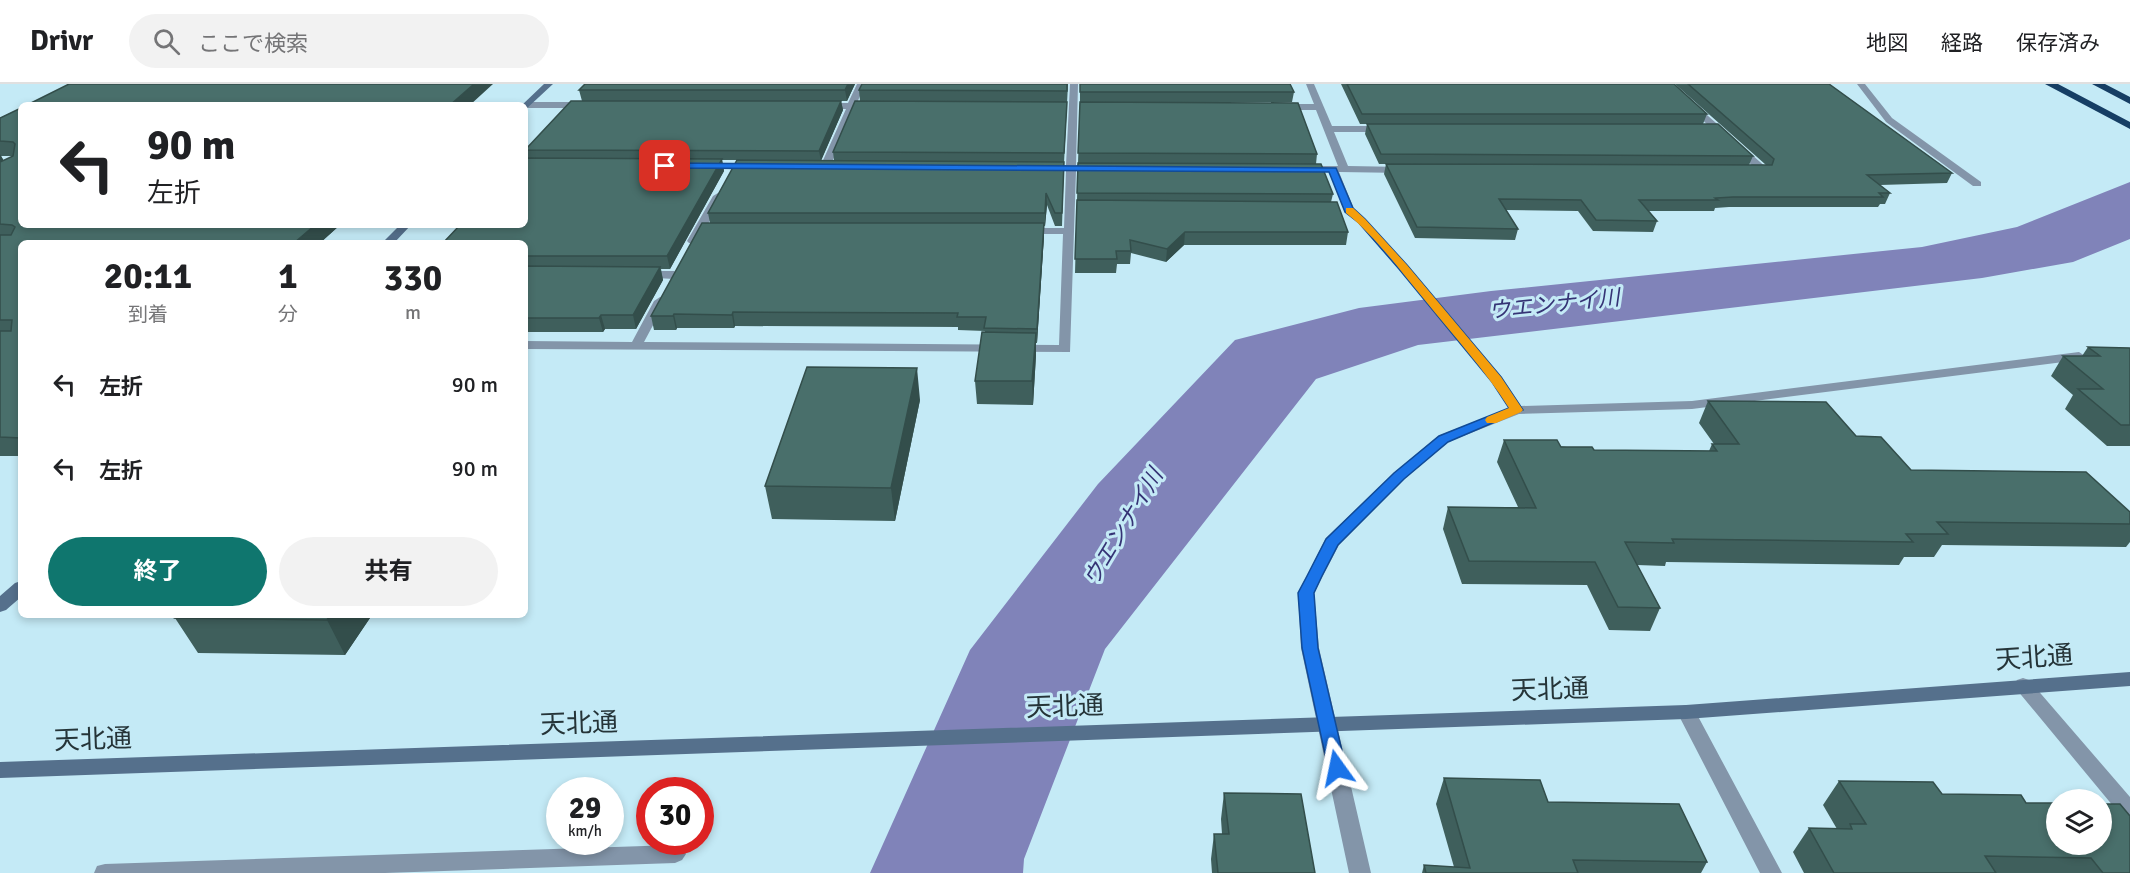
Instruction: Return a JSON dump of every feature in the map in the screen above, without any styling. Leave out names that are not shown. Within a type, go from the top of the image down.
[{"type":"highway","points":[[2050,84],[2130,126]]},
{"type":"highway","points":[[2097,84],[2130,101]]},
{"type":"street","points":[[528,104],[549,84]]},
{"type":"street","points":[[825,167],[861,84]]},
{"type":"street","points":[[528,345],[1065,349],[1069,231],[1076,209],[1071,168],[1074,84]]},
{"type":"street","points":[[1310,84],[1329,129],[1338,169],[1343,210],[1362,221],[1403,267],[1497,380],[1517,410]]},
{"type":"street","points":[[1667,84],[1764,171],[1741,171]]},
{"type":"street","points":[[1861,84],[1889,120],[1977,184]]},
{"type":"street","points":[[528,106],[599,105]]},
{"type":"street","points":[[815,106],[886,106]]},
{"type":"street","points":[[1062,107],[1085,107]]},
{"type":"street","points":[[1272,107],[1319,107]]},
{"type":"street","points":[[1329,129],[1399,129]]},
{"type":"street","points":[[1706,129],[1718,129]]},
{"type":"street","points":[[700,166],[729,176],[768,167]]},
{"type":"street","points":[[813,167],[836,167]]},
{"type":"street","points":[[1036,168],[1107,168]]},
{"type":"street","points":[[1297,169],[1414,170]]},
{"type":"street","points":[[689,248],[705,230],[729,176]]},
{"type":"street","points":[[390,240],[403,228]]},
{"type":"street","points":[[1009,231],[1069,231]]},
{"type":"street","points":[[628,275],[677,271],[636,346]]},
{"type":"street","points":[[1360,873],[1310,648],[1306,593],[1332,542],[1399,476],[1443,439],[1517,410],[1692,405],[2094,354]]},
{"type":"street","points":[[0,606],[18,590]]},
{"type":"street","name":"天北通","points":[[0,771],[1686,712],[2023,685],[2130,679]]},
{"type":"street","points":[[2023,685],[2130,812]]},
{"type":"street","points":[[1686,712],[1771,873]]},
{"type":"street","points":[[105,873],[645,855]]},
{"type":"water","name":"ウエンナイ川","points":[[2130,182],[2130,239],[2073,262],[1982,278],[1418,345],[1316,379],[1105,649],[1024,859],[1023,873],[870,873],[970,650],[1098,484],[1235,340],[1359,308],[1491,291],[1922,247],[2017,227]]},
{"type":"building","points":[[69,84],[474,84],[453,102],[33,102]]},
{"type":"building","points":[[585,84],[848,84],[845,90],[579,90]]},
{"type":"building","points":[[862,84],[1067,84],[1067,91],[859,90]]},
{"type":"building","points":[[1080,84],[1290,84],[1294,92],[1080,92]]},
{"type":"building","points":[[1347,84],[1674,84],[1707,114],[1362,114]]},
{"type":"building","points":[[1688,84],[1829,84],[1952,173],[1867,175],[1890,193],[1879,193],[1883,197],[1733,197],[1715,198],[1718,200],[1639,200],[1657,221],[1596,220],[1581,200],[1499,199],[1518,229],[1417,227],[1386,164],[1772,165],[1774,159]]},
{"type":"building","points":[[571,101],[841,101],[819,151],[528,150],[528,147]]},
{"type":"building","points":[[855,101],[1067,102],[1064,153],[833,152]]},
{"type":"building","points":[[1080,102],[1298,103],[1317,154],[1078,153]]},
{"type":"building","points":[[18,109],[18,228],[312,228],[298,240],[18,240],[18,438],[0,437],[0,331],[11,331],[12,320],[0,320],[0,235],[11,235],[15,227],[0,224],[0,162],[13,156],[15,144],[0,141],[0,118]]},
{"type":"building","points":[[1367,124],[1718,124],[1753,156],[1381,154]]},
{"type":"building","points":[[528,158],[722,159],[667,256],[528,256],[528,240],[446,240],[457,228],[528,228]]},
{"type":"building","points":[[737,160],[1064,162],[1062,213],[1055,213],[1046,193],[1045,213],[708,213]]},
{"type":"building","points":[[1078,163],[1321,164],[1333,194],[1077,193]]},
{"type":"building","points":[[1077,200],[1337,202],[1348,232],[1185,232],[1167,249],[1130,240],[1131,251],[1116,251],[1117,259],[1075,259]]},
{"type":"building","points":[[702,223],[1044,223],[1037,329],[984,328],[986,317],[957,317],[958,313],[733,312],[732,315],[651,316]]},
{"type":"building","points":[[528,266],[660,267],[633,315],[601,315],[599,318],[528,318]]},
{"type":"building","points":[[982,332],[1036,333],[1032,381],[975,381]]},
{"type":"building","points":[[2088,347],[2130,348],[2130,425],[2121,425],[2078,389],[2103,389],[2063,356],[2100,356]]},
{"type":"building","points":[[807,367],[917,368],[891,488],[765,486]]},
{"type":"building","points":[[1708,401],[1826,402],[1856,436],[1881,437],[1911,470],[2086,472],[2130,512],[2130,524],[1937,522],[1948,534],[1906,534],[1913,542],[1672,539],[1674,543],[1625,542],[1660,608],[1618,607],[1595,562],[1469,561],[1448,507],[1536,508],[1504,440],[1557,440],[1561,447],[1592,447],[1594,450],[1717,451],[1712,444],[1739,444]]},
{"type":"building","points":[[175,618],[328,618],[327,620]]},
{"type":"building","points":[[1444,778],[1540,780],[1548,802],[1679,804],[1707,862],[1573,860],[1578,873],[1426,873],[1424,865],[1470,868]]},
{"type":"building","points":[[1839,781],[1933,782],[1942,794],[2021,795],[2026,803],[2046,803],[2046,855],[2112,855],[2112,804],[2120,804],[2130,816],[2130,873],[2103,873],[2091,858],[1985,856],[1996,873],[1834,873],[1809,828],[1852,829],[1850,824],[1866,824]]},
{"type":"building","points":[[1224,793],[1301,794],[1315,873],[1218,873],[1214,834],[1229,834]]},
{"type":"slow traffic","points":[[1350,210],[1403,267],[1497,380],[1517,410],[1491,420]]},
{"type":"route","points":[[665,166],[1333,170],[1349,210],[1362,221],[1403,267],[1497,380],[1517,410],[1443,439],[1399,476],[1332,542],[1314,576],[1306,593],[1310,648],[1337,768]]}]
